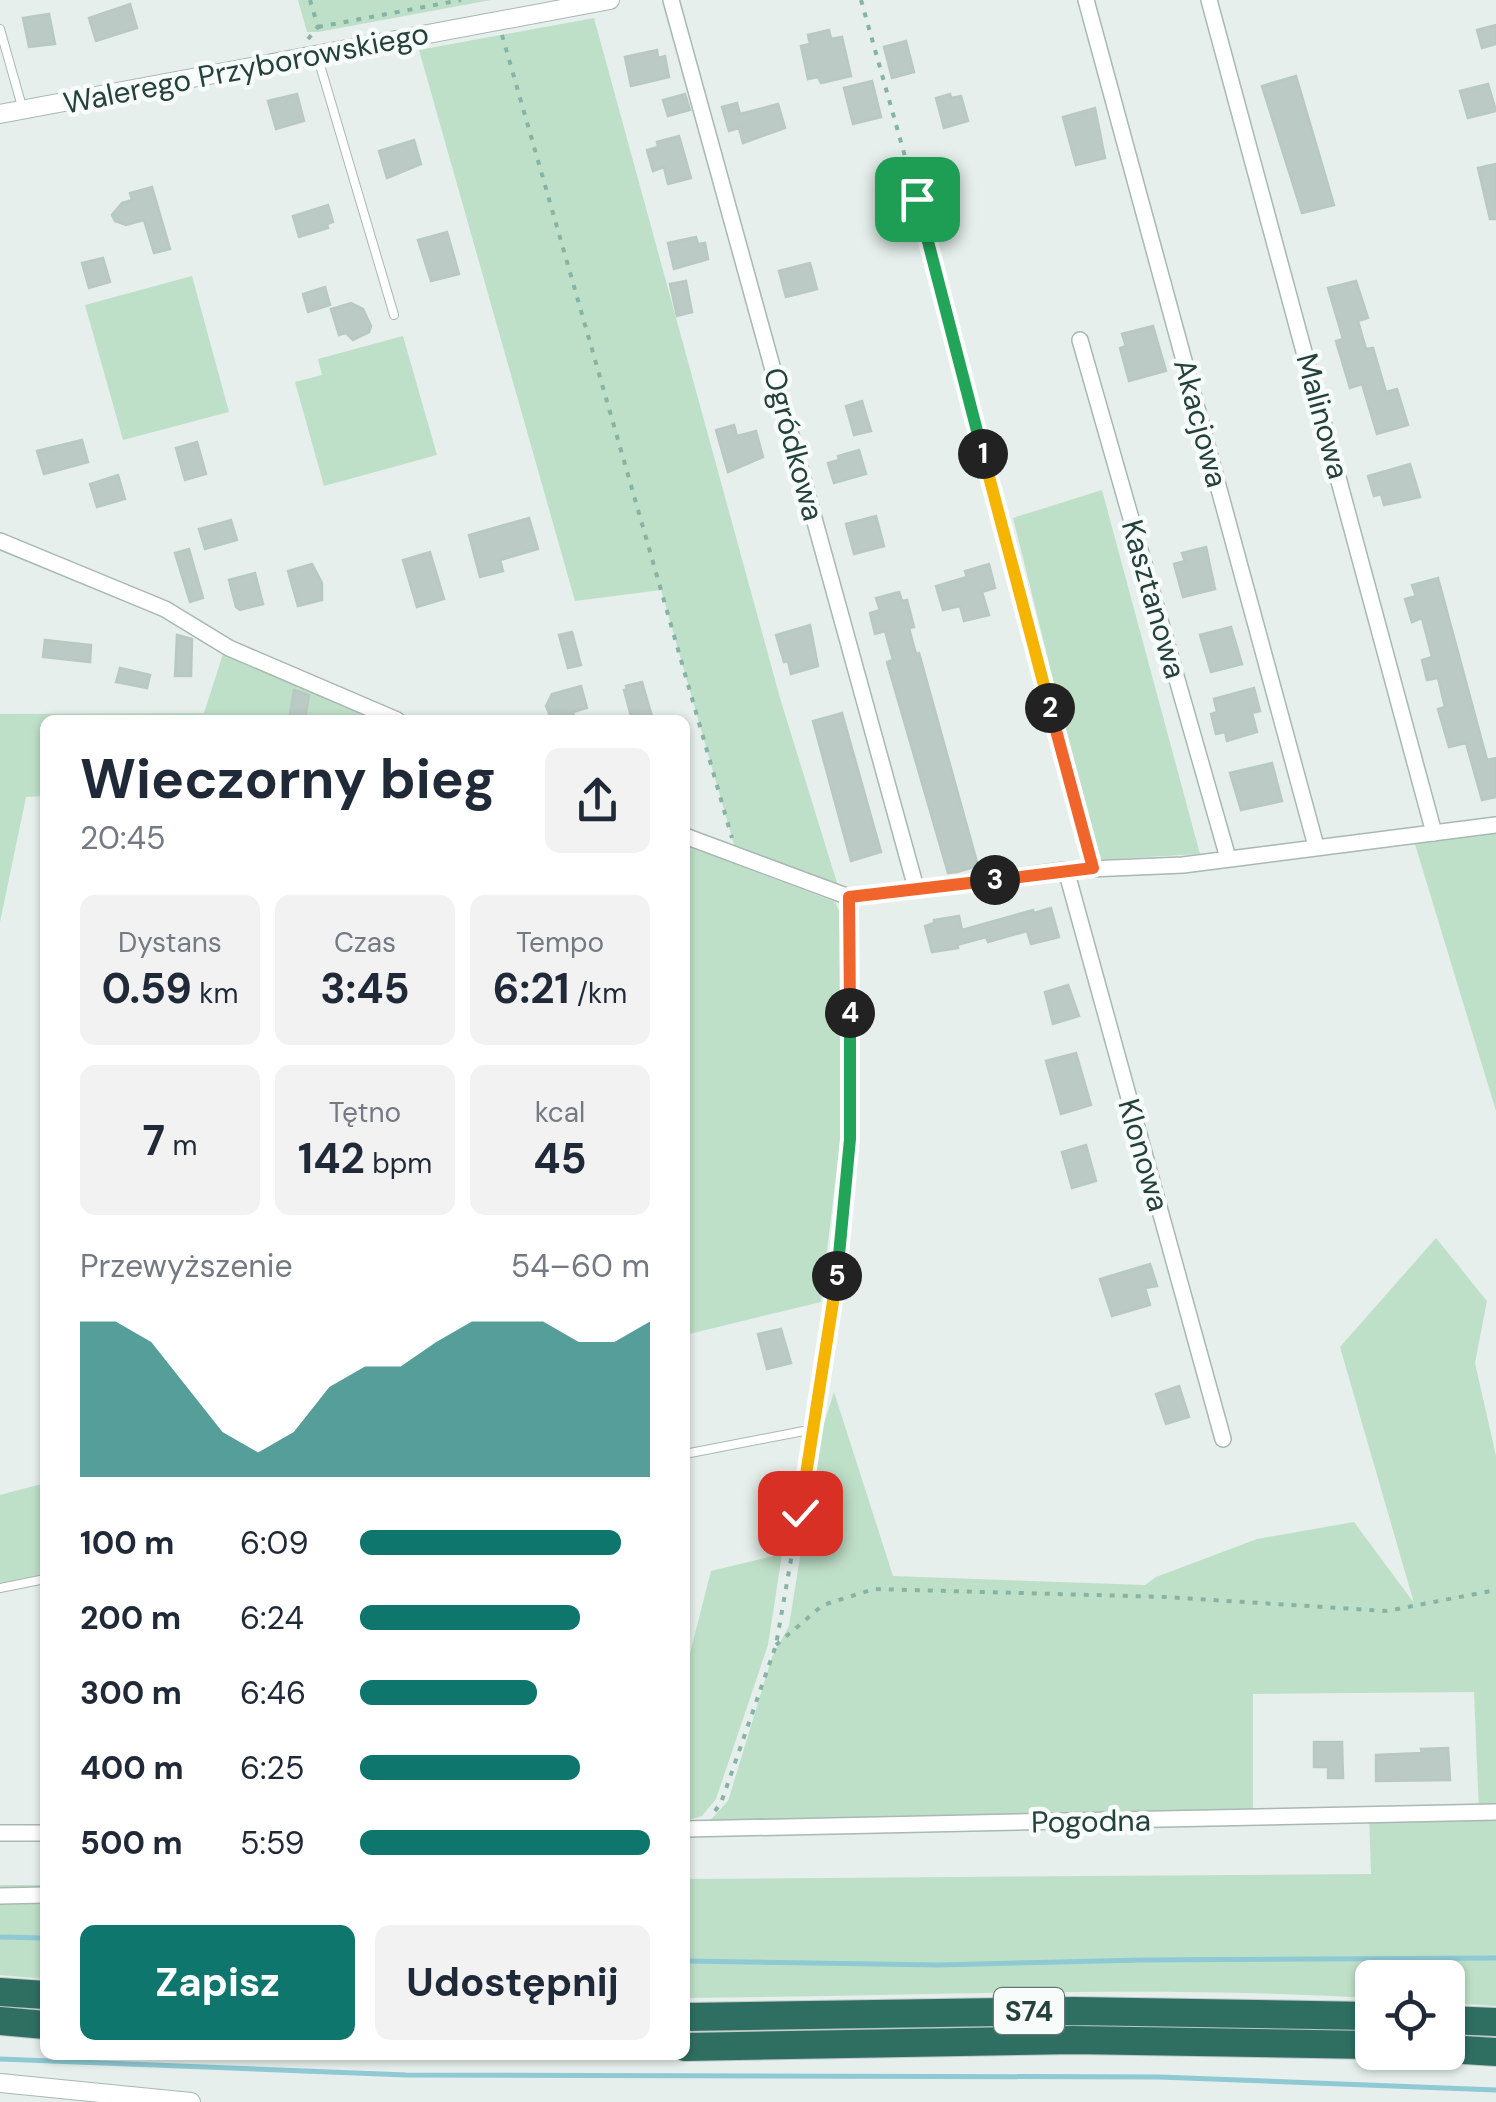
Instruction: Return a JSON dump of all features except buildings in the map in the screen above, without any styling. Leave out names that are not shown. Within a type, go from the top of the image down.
[{"type":"highway","points":[[0,1992],[40,1996]]},
{"type":"highway","name":"S74","points":[[690,2018],[1074,2010],[1355,2016]]},
{"type":"highway","points":[[0,2021],[40,2024]]},
{"type":"highway","points":[[1465,2021],[1496,2022]]},
{"type":"highway","name":"S74","points":[[690,2046],[1074,2040],[1355,2045]]},
{"type":"highway","points":[[1465,2050],[1496,2052]]},
{"type":"street","name":"Walerego Przyborowskiego","points":[[0,114],[610,0]]},
{"type":"street","name":"Ogródkowa","points":[[672,0],[916,888]]},
{"type":"street","name":"Akacjowa","points":[[1086,0],[1316,846]]},
{"type":"street","name":"Malinowa","points":[[1210,0],[1434,833]]},
{"type":"street","name":"Kasztanowa","points":[[1080,340],[1228,858]]},
{"type":"street","points":[[999,518],[1093,868]]},
{"type":"street","points":[[0,541],[165,609],[229,648],[385,715]]},
{"type":"street","points":[[690,838],[849,897],[1066,870],[1183,864],[1496,825]]},
{"type":"street","name":"Klonowa","points":[[1066,870],[1223,1439]]},
{"type":"street","name":"Pogodna","points":[[693,1829],[1496,1812]]},
{"type":"street","points":[[0,1833],[40,1833]]},
{"type":"street","points":[[0,1896],[40,1896]]},
{"type":"street","points":[[0,2083],[191,2102]]},
{"type":"lane","points":[[0,29],[23,110]]},
{"type":"lane","points":[[312,56],[394,315]]},
{"type":"lane","points":[[690,1453],[814,1429]]},
{"type":"lane","points":[[0,1588],[40,1580]]},
{"type":"path","points":[[310,0],[318,27]]},
{"type":"path","points":[[312,56],[305,42],[318,27],[461,0]]},
{"type":"path","points":[[861,0],[999,518]]},
{"type":"path","points":[[498,21],[737,856]]},
{"type":"path","points":[[693,1829],[721,1803],[776,1645],[814,1429],[838,1266],[850,1139],[849,897]]},
{"type":"path","points":[[776,1645],[823,1606],[874,1589],[1166,1597],[1387,1611],[1496,1590]]},
{"type":"green space","points":[[298,0],[491,0],[307,32]]},
{"type":"green space","points":[[594,18],[780,698],[838,886],[735,848],[661,590],[575,601],[419,50]]},
{"type":"green space","points":[[192,276],[229,412],[123,440],[85,305]]},
{"type":"green space","points":[[403,336],[437,455],[324,486],[295,382],[322,375],[318,359]]},
{"type":"green space","points":[[1102,490],[1200,854],[1098,860],[1013,518]]},
{"type":"green space","points":[[223,654],[364,715],[40,715],[40,796],[26,797],[0,922],[0,714],[204,713]]},
{"type":"green space","points":[[1496,832],[1496,1111],[1414,841]]},
{"type":"green space","points":[[690,847],[835,902],[840,913],[840,1141],[821,1302],[690,1334]]},
{"type":"green space","points":[[1436,1238],[1487,1301],[1475,1363],[1496,1456],[1496,1812],[1479,1812],[1474,1692],[1253,1694],[1253,1818],[702,1829],[728,1801],[772,1657],[789,1626],[819,1439],[834,1392],[893,1576],[1145,1585],[1156,1577],[1257,1539],[1354,1522],[1414,1603],[1340,1347]]},
{"type":"green space","points":[[40,1484],[40,1580],[0,1588],[0,1495]]},
{"type":"green space","points":[[782,1554],[768,1645],[716,1799],[702,1816],[690,1820],[690,1653],[711,1571]]},
{"type":"green space","points":[[1369,1814],[1496,1818],[1496,2006],[1465,2004],[1465,1960],[1355,1960],[1355,1997],[1115,1992],[690,1998],[690,1879],[1371,1874]]},
{"type":"green space","points":[[0,1885],[40,1885],[40,1979],[0,1975]]},
{"type":"waterway","points":[[0,1937],[40,1938]]},
{"type":"waterway","points":[[690,1961],[939,1965],[1496,1958]]},
{"type":"waterway","points":[[0,2059],[406,2075],[1159,2077],[1496,2090]]},
{"type":"route","points":[[800,1513],[838,1266],[850,1139],[849,897],[1093,868],[917,199]]}]
